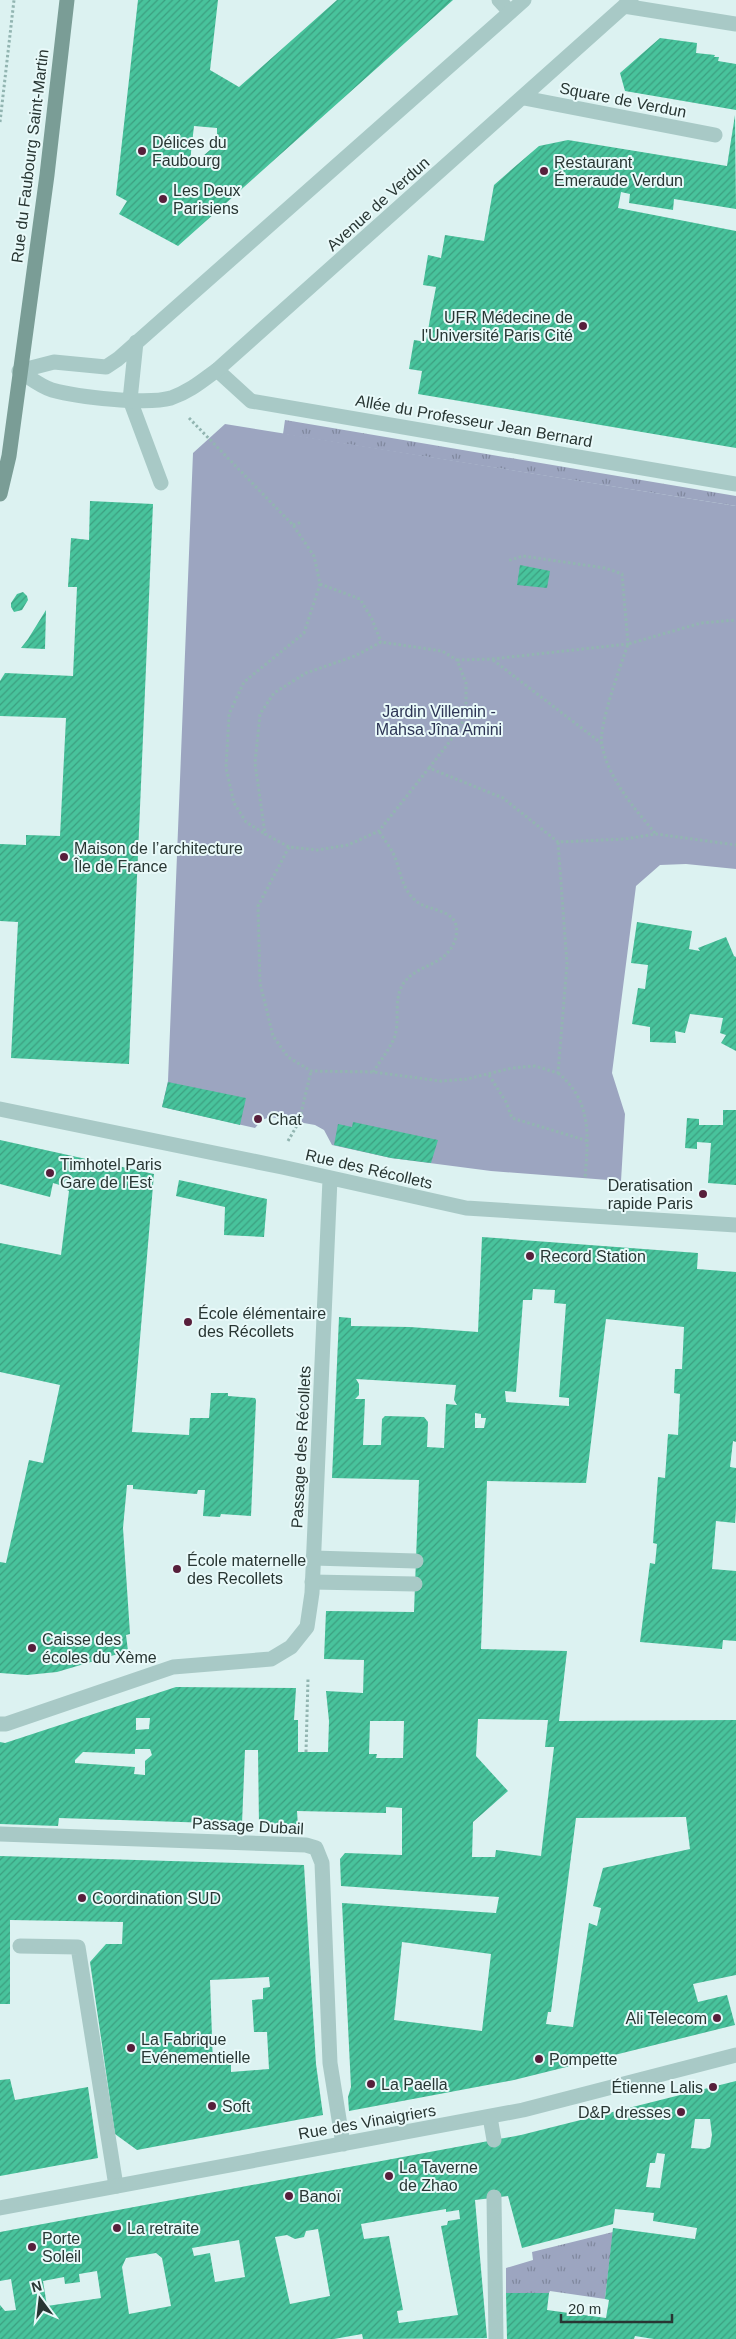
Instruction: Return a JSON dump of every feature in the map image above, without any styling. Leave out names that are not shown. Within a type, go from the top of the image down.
[{"type":"main road","name":"Rue du Faubourg Saint-Martin","points":[[0,494],[9,456],[47,175],[67,0]]},
{"type":"street","points":[[500,0],[510,12]]},
{"type":"street","points":[[19,371],[54,362],[106,367],[118,359],[524,0]]},
{"type":"street","points":[[628,3],[736,24]]},
{"type":"street","name":"Avenue de Verdun","points":[[19,371],[50,390],[130,400],[170,398],[189,390],[217,370],[524,98],[628,3]]},
{"type":"street","name":"Square de Verdun","points":[[524,98],[715,135]]},
{"type":"street","points":[[136,342],[130,400],[161,483]]},
{"type":"street","name":"Allée du Professeur Jean Bernard","points":[[217,370],[251,401],[736,484]]},
{"type":"street","name":"Rue des Récollets","points":[[0,1108],[466,1208],[736,1225]]},
{"type":"street","name":"Passage des Récollets","points":[[0,1724],[6,1724],[173,1667],[271,1659],[291,1647],[307,1627],[312,1582],[330,1179]]},
{"type":"street","points":[[313,1558],[416,1561]]},
{"type":"street","points":[[312,1582],[415,1584]]},
{"type":"street","name":"Passage Dubail","points":[[0,1834],[306,1844],[316,1848],[322,1863],[330,2063],[343,2144]]},
{"type":"street","points":[[20,1946],[78,1947],[116,2186]]},
{"type":"street","name":"Rue des Vinaigriers","points":[[0,2208],[524,2110],[736,2055]]},
{"type":"street","points":[[490,2117],[494,2140]]},
{"type":"street","points":[[494,2198],[496,2339]]},
{"type":"path","name":"Rue du Faubourg Saint-Martin","points":[[0,122],[14,0]]},
{"type":"path","points":[[170,398],[293,525],[314,556],[320,584],[304,633],[244,682],[229,714],[226,768],[234,803],[246,822],[289,847],[317,850],[348,846],[379,831],[454,736],[463,721],[466,703],[466,683],[457,660]]},
{"type":"path","points":[[293,525],[302,522]]},
{"type":"path","points":[[507,561],[523,556],[604,568],[622,574],[628,644],[608,707],[601,743]]},
{"type":"path","points":[[320,584],[360,599],[372,619],[381,642]]},
{"type":"path","points":[[265,834],[255,763],[260,714],[274,693],[306,673],[355,656],[381,642],[442,651],[457,660],[492,659],[628,644],[701,623],[736,620]]},
{"type":"path","points":[[492,659],[601,743],[620,788],[656,834]]},
{"type":"path","points":[[429,768],[503,798],[558,842],[625,839],[656,834],[736,845]]},
{"type":"path","points":[[373,1072],[395,1036],[397,999],[403,984],[414,973],[448,953],[454,943],[457,931],[455,922],[447,914],[428,908],[415,900],[400,879],[396,859],[379,831]]},
{"type":"path","points":[[558,842],[567,964],[558,1073]]},
{"type":"path","points":[[289,847],[258,906],[260,984],[273,1036],[288,1057],[311,1071],[373,1072],[441,1080],[489,1075],[512,1068],[535,1066],[558,1073],[572,1084],[587,1120],[588,1141],[585,1179]]},
{"type":"path","points":[[286,1146],[299,1122],[311,1071]]},
{"type":"path","points":[[489,1075],[506,1102],[512,1118],[588,1141]]},
{"type":"path","points":[[306,1752],[308,1679]]},
{"type":"green space","points":[[285,420],[736,496],[736,506],[283,434]]},
{"type":"green space","name":"Jardin Villemin - Mahsa Jîna Amini","points":[[225,424],[736,506],[736,869],[686,864],[660,865],[636,886],[612,1073],[625,1114],[621,1181],[491,1171],[391,1158],[332,1145],[324,1130],[315,1125],[270,1117],[262,1120],[255,1128],[162,1107],[168,1081],[193,453]]},
{"type":"green space","points":[[613,2232],[605,2299],[550,2291],[549,2293],[506,2293],[506,2268],[533,2260],[532,2252]]},
{"type":"building","points":[[138,0],[218,0],[210,70],[239,87],[337,0],[453,0],[178,246],[119,214],[127,201],[116,195]],"holes":[[[194,126],[217,128],[217,144],[196,162],[190,161]]]},
{"type":"building","points":[[660,38],[697,43],[696,53],[715,55],[714,57],[719,57],[718,61],[736,64],[736,110],[625,91],[620,73]]},
{"type":"building","name":"UFR Médecine de l'Université Paris Cité","points":[[735,115],[736,209],[674,199],[673,210],[629,203],[630,194],[621,192],[618,208],[736,231],[736,448],[418,394],[422,371],[409,369],[414,340],[426,342],[436,287],[423,285],[428,255],[441,258],[445,235],[484,241],[494,185],[511,170],[539,146],[568,140],[727,166]]},
{"type":"building","points":[[90,501],[153,504],[129,1064],[11,1058],[18,922],[0,921],[0,844],[26,845],[26,835],[60,836],[66,718],[0,716],[0,681],[5,673],[73,676],[77,587],[68,587],[71,538],[89,540]]},
{"type":"building","points":[[520,565],[550,571],[547,588],[517,585]]},
{"type":"building","points":[[23,592],[28,600],[22,610],[14,612],[11,603],[17,594]]},
{"type":"building","points":[[46,610],[45,649],[21,648],[28,639]]},
{"type":"building","points":[[637,922],[692,931],[689,949],[700,951],[698,948],[726,937],[736,957],[736,1051],[721,1043],[726,1035],[720,1033],[723,1018],[690,1014],[685,1033],[675,1031],[676,1043],[650,1042],[650,1027],[632,1024],[638,988],[645,989],[648,965],[631,963]]},
{"type":"building","points":[[168,1082],[246,1098],[240,1125],[162,1107]]},
{"type":"building","points":[[723,1110],[736,1110],[736,1185],[708,1183],[711,1143],[697,1142],[697,1149],[685,1148],[687,1118],[699,1119],[699,1125],[723,1125]]},
{"type":"building","points":[[353,1122],[438,1140],[431,1163],[391,1158],[334,1145],[338,1124],[352,1127]]},
{"type":"building","points":[[0,1140],[154,1174],[132,1432],[189,1435],[190,1418],[209,1418],[211,1393],[228,1393],[228,1396],[255,1398],[256,1400],[251,1516],[221,1514],[220,1517],[203,1516],[205,1490],[198,1490],[197,1494],[133,1489],[133,1485],[127,1485],[123,1528],[130,1634],[126,1635],[128,1651],[57,1672],[27,1675],[0,1673],[0,1562],[6,1563],[29,1460],[43,1463],[60,1385],[0,1372],[0,1243],[61,1255],[69,1191],[63,1188],[63,1186],[53,1183],[50,1197],[0,1184]]},
{"type":"building","points":[[179,1180],[267,1199],[264,1237],[224,1235],[225,1207],[176,1196]]},
{"type":"building","points":[[482,1237],[698,1253],[697,1269],[736,1272],[736,1442],[733,1441],[730,1467],[736,1468],[735,1523],[716,1521],[712,1569],[736,1571],[736,1641],[723,1640],[722,1649],[640,1642],[650,1563],[655,1564],[657,1544],[653,1543],[658,1477],[665,1478],[668,1434],[678,1435],[680,1394],[674,1393],[675,1369],[682,1369],[684,1327],[606,1319],[586,1483],[487,1481],[481,1649],[567,1651],[559,1721],[736,1720],[736,1975],[693,1984],[698,2002],[727,1995],[735,2025],[514,2080],[349,2111],[348,2097],[351,2087],[342,1903],[496,1913],[499,1897],[341,1886],[340,1859],[345,1853],[402,1855],[402,1808],[386,1807],[386,1813],[297,1811],[298,1826],[259,1825],[258,1750],[245,1750],[242,1824],[59,1818],[58,1826],[0,1824],[0,1742],[5,1743],[176,1687],[296,1688],[294,1720],[298,1720],[298,1752],[328,1752],[329,1721],[326,1691],[363,1693],[364,1660],[324,1659],[326,1611],[414,1612],[419,1480],[332,1478],[339,1317],[351,1318],[351,1326],[410,1327],[478,1332]],"holes":[[[533,1289],[555,1290],[554,1303],[566,1304],[559,1397],[569,1398],[569,1406],[506,1402],[505,1391],[516,1392],[523,1300],[532,1300]],[[356,1379],[456,1385],[454,1400],[457,1405],[446,1404],[444,1448],[427,1447],[428,1422],[424,1417],[385,1416],[382,1419],[381,1445],[363,1445],[365,1399],[355,1399],[359,1395],[359,1384]],[[475,1413],[481,1414],[481,1418],[486,1418],[484,1428],[475,1428]],[[136,1718],[150,1718],[149,1729],[136,1730]],[[478,1719],[548,1720],[545,1747],[554,1747],[541,1856],[496,1850],[495,1857],[472,1857],[473,1822],[508,1791],[476,1756]],[[370,1721],[404,1721],[403,1758],[376,1758],[377,1754],[369,1754]],[[135,1749],[150,1749],[152,1755],[145,1761],[145,1775],[134,1774],[135,1767],[75,1763],[75,1760],[83,1752],[135,1754]],[[686,1817],[690,1849],[603,1868],[593,1906],[601,1908],[597,1926],[589,1923],[573,2027],[546,2024],[548,2012],[551,2012],[576,1818]],[[402,1942],[491,1954],[482,2031],[394,2020]]]},
{"type":"building","points":[[0,1856],[304,1865],[316,2064],[323,2115],[137,2150],[115,2134],[90,1962],[106,1944],[122,1944],[123,1922],[10,1920],[10,2004],[0,2004]],"holes":[[[269,1977],[270,1987],[263,1988],[263,1999],[252,2000],[254,2032],[267,2032],[269,2069],[231,2072],[231,2064],[213,2065],[210,1980]]]},
{"type":"building","points":[[10,2079],[15,2100],[88,2087],[98,2158],[0,2176],[0,2080]]},
{"type":"building","points":[[736,2081],[736,2339],[654,2339],[635,2336],[634,2339],[507,2339],[506,2293],[549,2293],[547,2310],[606,2318],[609,2300],[605,2299],[613,2228],[695,2239],[697,2228],[653,2221],[654,2213],[615,2209],[613,2224],[522,2248],[508,2196],[475,2200],[487,2338],[363,2339],[362,2334],[334,2339],[0,2339],[0,2305],[5,2311],[16,2310],[11,2279],[0,2281],[0,2232],[521,2135]],"holes":[[[695,2119],[710,2119],[712,2135],[710,2147],[705,2149],[691,2148]],[[657,2153],[665,2154],[660,2188],[646,2187],[650,2163],[655,2163]],[[446,2209],[446,2212],[459,2210],[460,2219],[448,2221],[447,2225],[441,2226],[458,2315],[399,2323],[397,2311],[403,2310],[389,2236],[364,2239],[361,2224]],[[318,2229],[330,2296],[290,2304],[275,2237],[287,2235],[295,2239],[304,2237],[306,2231]],[[239,2240],[245,2277],[215,2282],[210,2253],[194,2256],[192,2248]],[[156,2253],[162,2258],[171,2306],[129,2314],[122,2267],[126,2258]],[[97,2271],[101,2298],[47,2306],[43,2281],[64,2277],[65,2284],[80,2282],[79,2274]]]},
{"type":"place","name":"Délices du Faubourg","points":[[142,151]]},
{"type":"place","name":"Restaurant Émeraude Verdun","points":[[544,171]]},
{"type":"place","name":"Les Deux Parisiens","points":[[163,199]]},
{"type":"place","name":"UFR Médecine de l'Université Paris Cité","points":[[583,326]]},
{"type":"place","name":"Maison de l’architecture Île de France","points":[[64,857]]},
{"type":"place","name":"Chat","points":[[258,1119]]},
{"type":"place","name":"Timhotel Paris Gare de l'Est","points":[[50,1173]]},
{"type":"place","name":"Deratisation rapide Paris","points":[[703,1194]]},
{"type":"place","name":"Record Station","points":[[530,1256]]},
{"type":"place","name":"École élémentaire des Récollets","points":[[188,1322]]},
{"type":"place","name":"École maternelle des Recollets","points":[[177,1569]]},
{"type":"place","name":"Caisse des écoles du Xème","points":[[32,1648]]},
{"type":"place","name":"Coordination SUD","points":[[82,1898]]},
{"type":"place","name":"Ali Telecom","points":[[717,2018]]},
{"type":"place","name":"La Fabrique Evénementielle","points":[[131,2048]]},
{"type":"place","name":"Pompette","points":[[539,2059]]},
{"type":"place","name":"La Paella","points":[[371,2084]]},
{"type":"place","name":"Étienne Lalis","points":[[713,2087]]},
{"type":"place","name":"Soft","points":[[212,2106]]},
{"type":"place","name":"D&P dresses","points":[[681,2112]]},
{"type":"place","name":"La Taverne de Zhao","points":[[389,2176]]},
{"type":"place","name":"Banoï","points":[[289,2196]]},
{"type":"place","name":"La retraite","points":[[117,2228]]},
{"type":"place","name":"Porte Soleil","points":[[32,2247]]}]
